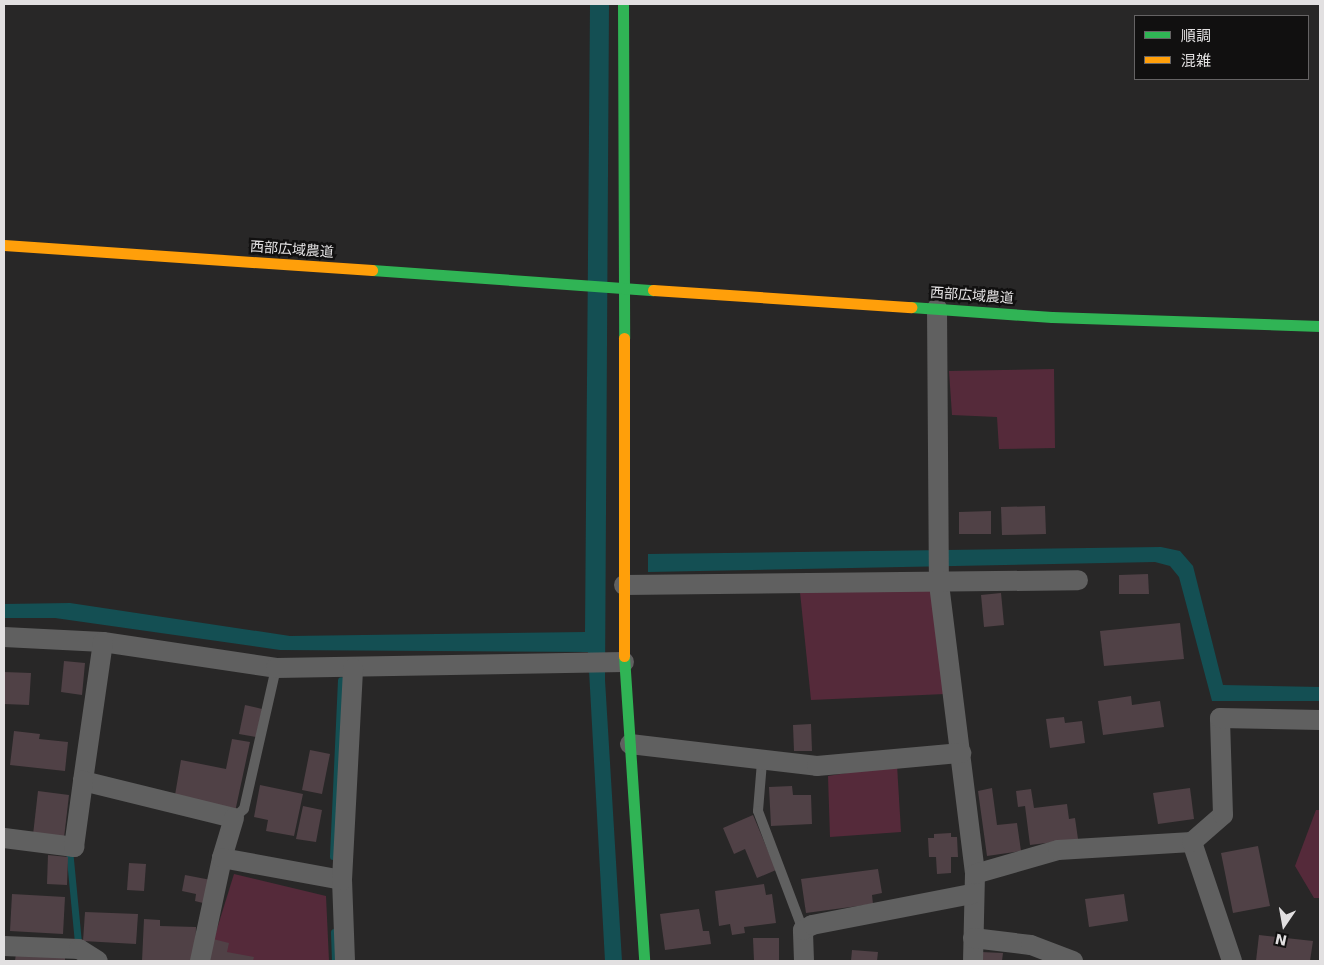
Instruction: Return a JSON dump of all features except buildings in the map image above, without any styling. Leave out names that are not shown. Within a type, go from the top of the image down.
[{"type":"street","points":[[623,4],[624,585],[618,662],[630,744],[644,961]]},
{"type":"street","name":"西部広域農道","points":[[4,245],[1171,323],[1320,326]]},
{"type":"street","points":[[937,308],[939,579],[975,874],[972,894],[973,961]]},
{"type":"street","points":[[624,585],[939,579],[1078,580]]},
{"type":"street","points":[[4,637],[103,642],[276,668],[618,662]]},
{"type":"street","points":[[4,838],[66,846],[83,781],[103,642]]},
{"type":"street","points":[[345,961],[342,880],[353,668]]},
{"type":"street","points":[[975,874],[1058,850],[1192,842],[1223,816],[1220,718],[1320,720]]},
{"type":"street","points":[[630,744],[762,762],[817,766],[961,752]]},
{"type":"street","points":[[83,781],[234,818],[222,858],[200,961]]},
{"type":"street","points":[[1192,842],[1232,961]]},
{"type":"street","points":[[222,858],[342,880]]},
{"type":"street","points":[[804,961],[803,930],[812,925],[972,894]]},
{"type":"street","points":[[973,938],[1032,945],[1073,961]]},
{"type":"street","points":[[4,946],[79,949],[98,961]]},
{"type":"lane","points":[[234,818],[244,809],[276,668]]},
{"type":"lane","points":[[762,762],[758,811],[803,930]]},
{"type":"shaded area","points":[[1054,369],[1055,448],[999,449],[997,417],[952,415],[949,371]]},
{"type":"shaded area","points":[[933,590],[945,694],[811,700],[800,592]]},
{"type":"shaded area","points":[[897,765],[901,832],[830,837],[828,776]]},
{"type":"shaded area","points":[[1316,810],[1320,810],[1320,898],[1314,898],[1295,866]]},
{"type":"shaded area","points":[[234,874],[326,896],[329,961],[207,961]]},
{"type":"water","points":[[590,4],[609,4],[605,680],[622,961],[605,961],[588,652],[280,650],[55,618],[4,618],[4,604],[70,603],[290,636],[585,632]]},
{"type":"water","points":[[1161,547],[1180,551],[1193,566],[1223,685],[1320,687],[1320,701],[1212,701],[1179,577],[1170,566],[1155,562],[648,572],[648,554]]},
{"type":"waterway","points":[[333,856],[341,680]]},
{"type":"waterway","points":[[69,849],[78,942],[72,942]]},
{"type":"waterway","points":[[334,932],[335,961]]},
{"type":"traffic: fast","points":[[623,4],[624,338]]},
{"type":"traffic: fast","points":[[372,270],[653,290]]},
{"type":"traffic: fast","points":[[911,307],[1052,317],[1320,326]]},
{"type":"traffic: fast","points":[[624,656],[644,961]]},
{"type":"traffic: slow","points":[[4,245],[372,270]]},
{"type":"traffic: slow","points":[[653,290],[911,307]]},
{"type":"traffic: slow","points":[[624,338],[624,656]]}]
